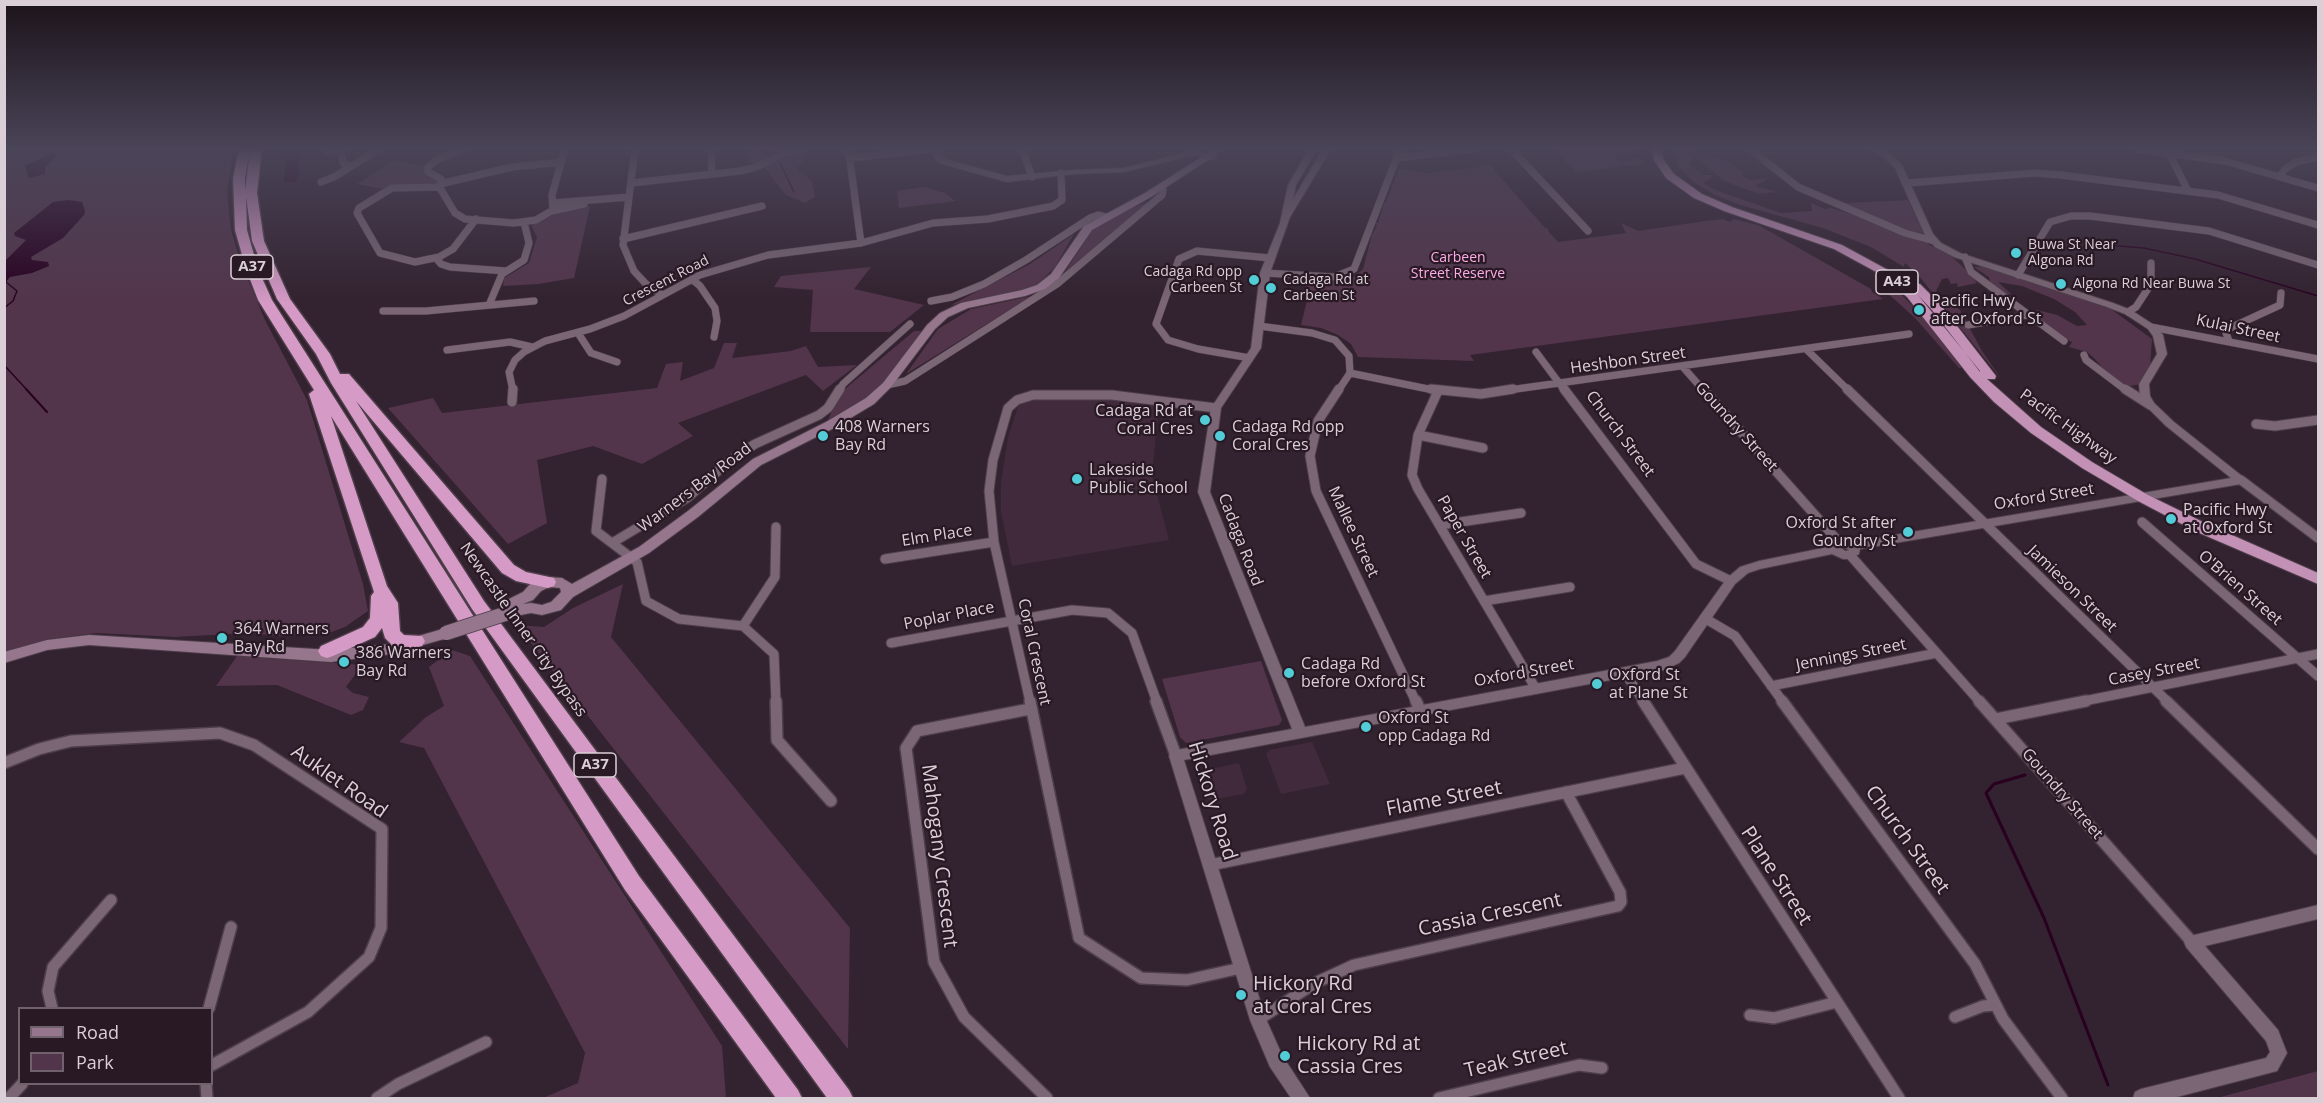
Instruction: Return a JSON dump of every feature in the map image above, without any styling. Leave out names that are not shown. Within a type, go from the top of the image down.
[{"type":"highway","name":"A37","points":[[240,200],[241,230],[252,269],[266,300],[309,372],[356,441],[632,884],[790,1098]]},
{"type":"highway","name":"Newcastle Inner City Bypass","points":[[252,200],[258,241],[284,299],[323,354],[338,383],[478,606],[841,1098]]},
{"type":"highway","name":"Pacific Highway","points":[[1709,200],[1838,247],[1884,272],[1911,294],[1975,374],[2015,413],[2065,451],[2202,528],[2319,579]]},
{"type":"highway","name":"Pacific Highway","points":[[1724,200],[1852,245],[1898,272],[1926,295],[1986,372],[2008,395],[2084,455],[2149,497],[2319,568]]},
{"type":"highway","points":[[323,354],[508,569],[522,577],[552,582]]},
{"type":"highway","points":[[309,372],[379,586],[389,603],[391,633],[396,640],[416,642]]},
{"type":"highway","points":[[322,652],[361,637],[375,626],[380,614],[379,586]]},
{"type":"main road","name":"Warners Bay Road","points":[[617,565],[536,587],[529,602],[549,609],[562,602],[568,593],[617,565],[631,557],[693,514],[757,462],[837,421],[870,401],[887,385],[931,327],[950,310],[1035,290],[1053,283],[1081,236],[1106,217],[1138,200]]},
{"type":"main road","points":[[552,582],[566,585],[568,593]]},
{"type":"main road","points":[[322,652],[331,656],[362,653],[416,642],[529,602]]},
{"type":"main road","points":[[4,658],[47,645],[89,640],[322,652],[445,630]]},
{"type":"street","points":[[371,200],[361,207],[357,213],[375,246],[383,255],[415,261],[436,258],[453,249],[476,219]]},
{"type":"street","points":[[448,200],[457,216],[524,222],[539,218],[553,207],[575,208],[597,200]]},
{"type":"street","points":[[552,200],[553,207]]},
{"type":"street","points":[[628,200],[623,238],[624,249],[631,267],[646,284],[661,294]]},
{"type":"street","points":[[855,200],[861,243]]},
{"type":"street","name":"Crescent Road","points":[[512,402],[513,388],[508,375],[510,368],[518,357],[532,347],[624,316],[692,279],[762,256],[861,243],[933,223],[992,219],[1055,205],[1062,200]]},
{"type":"street","name":"Warners Bay Road","points":[[887,385],[905,381],[1053,283],[1155,200]]},
{"type":"street","name":"Cadaga Road","points":[[1284,223],[1289,200]]},
{"type":"street","name":"Cadaga Road","points":[[1297,200],[1284,223],[1265,273],[1256,348],[1216,408],[1204,492],[1300,732]]},
{"type":"street","points":[[1265,273],[1334,277],[1354,269],[1380,200]]},
{"type":"street","points":[[1559,200],[1588,231]]},
{"type":"street","points":[[1828,200],[1905,233],[1934,241],[1950,252],[2128,312],[2151,327],[2158,336],[2162,354],[2144,384],[2145,396],[2150,405]]},
{"type":"street","points":[[1915,200],[1934,241]]},
{"type":"street","points":[[2239,200],[2319,225]]},
{"type":"street","points":[[623,238],[762,206]]},
{"type":"street","name":"Warners Bay Road","points":[[931,301],[952,297],[984,284],[1026,260],[1090,218],[1098,215],[1106,217]]},
{"type":"street","points":[[2018,275],[2050,222],[2071,216],[2090,216],[2209,231],[2319,265]]},
{"type":"street","points":[[489,305],[500,276],[521,263],[527,251],[529,241],[524,222]]},
{"type":"street","points":[[1250,358],[1198,349],[1168,340],[1156,324],[1179,259],[1197,251],[1270,258]]},
{"type":"street","points":[[1965,257],[1971,272],[2064,341]]},
{"type":"street","points":[[436,258],[447,266],[506,271]]},
{"type":"street","points":[[2128,312],[2136,308],[2151,284],[2151,263]]},
{"type":"street","points":[[692,279],[715,308],[717,321],[714,337]]},
{"type":"street","points":[[2229,341],[2226,333],[2228,328],[2280,305],[2281,293]]},
{"type":"street","points":[[383,311],[422,312],[534,301]]},
{"type":"street","points":[[1968,325],[2027,315]]},
{"type":"street","name":"Warners Bay Road","points":[[612,543],[687,498],[728,462],[755,444],[819,415],[828,408],[843,384],[910,324]]},
{"type":"street","points":[[1259,326],[1312,333],[1335,340],[1349,356],[1350,373]]},
{"type":"street","name":"Kulai Street","points":[[2151,327],[2319,359]]},
{"type":"street","points":[[578,333],[591,353],[617,362]]},
{"type":"street","name":"Heshbon Street","points":[[1350,373],[1438,391],[1480,394],[1910,334]]},
{"type":"street","points":[[447,350],[510,342],[532,347]]},
{"type":"street","name":"Jamieson Street","points":[[1806,349],[2319,849]]},
{"type":"street","name":"Church Street","points":[[1536,352],[1696,564],[1731,581]]},
{"type":"street","points":[[2084,355],[2086,360],[2131,394],[2150,405],[2170,424],[2241,480],[2319,538]]},
{"type":"street","name":"Goundry Street","points":[[1683,367],[1836,545]]},
{"type":"street","name":"Mallee Street","points":[[1350,373],[1318,421],[1310,456],[1316,490],[1420,710]]},
{"type":"street","name":"Paper Street","points":[[1438,391],[1418,435],[1412,475],[1418,489],[1536,689]]},
{"type":"street","name":"Coral Crescent","points":[[1216,408],[1112,395],[1032,395],[1017,400],[1008,408],[993,460],[989,491],[994,542],[1013,620],[1079,938],[1130,974],[1141,978],[1187,980],[1241,968]]},
{"type":"street","points":[[2256,424],[2274,426],[2319,420]]},
{"type":"street","points":[[1418,435],[1483,448]]},
{"type":"street","points":[[602,479],[596,531],[638,562],[646,601],[679,619],[743,626],[774,654],[777,740],[831,801]]},
{"type":"street","name":"Oxford Street","points":[[1176,756],[1659,666],[1674,660],[1706,620],[1731,581],[1751,567],[1836,545],[1839,554],[1985,525],[2241,480]]},
{"type":"street","points":[[1440,525],[1521,513]]},
{"type":"street","name":"O'Brien Street","points":[[2142,522],[2319,676]]},
{"type":"street","points":[[743,626],[775,577],[776,527]]},
{"type":"street","name":"Elm Place","points":[[885,559],[994,542]]},
{"type":"street","name":"Goundry Street","points":[[1851,551],[1937,653],[2192,942],[2272,1036],[2279,1053],[2271,1065],[2141,1098]]},
{"type":"street","points":[[1484,602],[1570,587]]},
{"type":"street","name":"Hickory Road","points":[[1013,620],[1072,610],[1108,613],[1132,633],[1176,756],[1258,1020],[1276,1061],[1301,1098]]},
{"type":"street","name":"Poplar Place","points":[[891,642],[1013,620]]},
{"type":"street","name":"Church Street","points":[[1706,620],[1731,632],[1975,964],[1995,1005],[2062,1098]]},
{"type":"street","name":"Jennings Street","points":[[1771,686],[1937,653]]},
{"type":"street","name":"Casey Street","points":[[1996,719],[2319,654]]},
{"type":"street","name":"Plane Street","points":[[1625,673],[1899,1098]]},
{"type":"street","name":"Mahogany Crescent","points":[[1030,709],[917,731],[906,748],[934,962],[964,1017],[1047,1098]]},
{"type":"street","name":"Auklet Road","points":[[4,763],[39,749],[72,741],[220,732],[254,745],[382,829],[381,928],[369,957],[308,1012],[213,1064]]},
{"type":"street","name":"Flame Street","points":[[1210,865],[1685,768]]},
{"type":"street","name":"Cassia Crescent","points":[[1258,1020],[1315,983],[1354,965],[1618,906],[1621,902],[1620,892],[1566,792]]},
{"type":"street","points":[[52,1007],[48,991],[53,967],[111,900]]},
{"type":"street","points":[[2192,942],[2319,912]]},
{"type":"street","points":[[209,1007],[231,927]]},
{"type":"street","points":[[1750,1014],[1774,1018],[1836,1002]]},
{"type":"street","points":[[1955,1017],[1983,1006],[1995,1005]]},
{"type":"street","points":[[377,1098],[398,1084],[486,1042]]},
{"type":"street","name":"Teak Street","points":[[1439,1098],[1579,1065],[1602,1068]]},
{"type":"street","points":[[9,1098],[20,1085]]},
{"type":"shaded area","points":[[53,202],[82,202],[84,215],[63,238],[31,257],[32,260],[48,262],[49,266],[32,273],[10,277],[6,282],[5,261],[26,240],[15,236],[14,233]]},
{"type":"shaded area","name":"Lakeside Public School","points":[[1089,396],[1159,403],[1152,475],[1169,540],[1012,566],[1001,512],[1001,483],[1008,437],[1019,403],[1030,398]]},
{"type":"shaded area","points":[[1312,742],[1330,784],[1281,794],[1266,754],[1269,750]]},
{"type":"shaded area","points":[[1239,763],[1247,789],[1244,794],[1210,800],[1204,798],[1196,772]]},
{"type":"green space","points":[[4,200],[228,200],[231,230],[241,263],[265,320],[307,400],[363,584],[368,611],[345,627],[326,634],[280,636],[246,633],[175,637],[96,633],[49,639],[5,653]]},
{"type":"green space","points":[[898,200],[955,201],[899,208]]},
{"type":"green space","points":[[1152,200],[1065,272],[1092,231],[1112,217]]},
{"type":"green space","name":"Carbeen Street Reserve","points":[[1521,200],[1545,228],[1549,229],[1548,231],[1558,242],[1626,233],[1621,223],[1638,231],[1723,219],[1730,222],[1733,219],[1758,225],[1871,289],[1883,299],[1470,355],[1474,361],[1358,357],[1351,344],[1338,335],[1321,328],[1301,325],[1307,300],[1304,279],[1342,281],[1354,277],[1363,269],[1372,235],[1377,226],[1375,223],[1378,223],[1386,202]]},
{"type":"green space","points":[[1729,200],[1745,200],[1781,213],[1812,211],[1811,203],[1825,209],[1831,208],[1854,215],[1899,233],[1835,207],[1845,203],[1908,200],[1928,244],[1952,257],[1977,280],[1975,281],[1977,283],[1958,287],[1957,283],[1951,284],[1948,278],[1942,279],[1936,291],[1960,310],[1982,351],[2002,380],[1919,276],[1905,263],[1904,267],[1871,247],[1823,228]]},
{"type":"green space","points":[[590,206],[574,278],[538,284],[503,286],[504,278],[529,263],[537,237],[531,225],[555,214]]},
{"type":"green space","points":[[1074,234],[1055,267],[1036,286],[1014,293],[951,305],[1030,264]]},
{"type":"green space","points":[[871,267],[854,289],[924,305],[890,332],[810,332],[813,290],[774,287],[781,276]]},
{"type":"green space","points":[[1974,267],[1988,267],[2111,309],[2152,339],[2150,366],[2142,384],[2130,386],[2112,379],[2087,352],[2069,347],[2072,342],[2061,337],[2028,313],[2037,310],[2057,315],[2077,326],[2087,325],[2075,312],[2054,299],[2022,286],[1998,282],[2011,294],[2006,295],[1991,286],[1989,277]]},
{"type":"green space","points":[[1884,283],[1891,284],[1933,327],[1962,367],[1959,368],[1915,318],[1884,290]]},
{"type":"green space","points":[[1032,296],[906,374],[938,329],[971,309]]},
{"type":"green space","points":[[914,331],[922,331],[878,391],[828,420],[840,393]]},
{"type":"green space","points":[[724,343],[737,343],[732,358],[791,351],[806,346],[818,367],[857,365],[823,391],[806,375],[678,423],[693,436],[642,464],[593,446],[537,460],[547,523],[508,544],[388,408],[433,398],[442,413],[657,388],[666,364],[683,362],[680,381],[714,368]]},
{"type":"green space","points":[[623,584],[611,637],[850,928],[848,1049],[517,625],[544,627],[573,608]]},
{"type":"green space","points":[[452,650],[470,656],[722,1046],[726,1098],[543,1098],[578,1083],[585,1053],[424,748],[399,742],[426,717],[444,706],[429,667]]},
{"type":"green space","points":[[237,656],[362,665],[346,687],[353,693],[369,697],[363,710],[351,715],[277,685],[216,686]]},
{"type":"green space","points":[[1261,661],[1282,720],[1279,725],[1186,743],[1180,737],[1162,679]]},
{"type":"green space","points":[[2318,1071],[2318,1098],[2217,1098]]},
{"type":"waterway","points":[[2094,244],[2144,248],[2195,259],[2318,296]]},
{"type":"waterway","points":[[4,308],[13,301],[17,291],[6,282]]},
{"type":"waterway","points":[[4,365],[28,391]]},
{"type":"waterway","points":[[26,389],[47,412]]},
{"type":"waterway","points":[[2025,775],[1994,784],[1986,793],[2044,918],[2108,1085]]},
{"type":"place","name":"Buwa St Near Algona Rd","points":[[2016,253]]},
{"type":"place","name":"Cadaga Rd opp Carbeen St","points":[[1254,280]]},
{"type":"place","name":"Algona Rd Near Buwa St","points":[[2061,284]]},
{"type":"place","name":"Cadaga Rd at Carbeen St","points":[[1271,288]]},
{"type":"place","name":"Pacific Hwy after Oxford St","points":[[1919,310]]},
{"type":"place","name":"Cadaga Rd at Coral Cres","points":[[1205,420]]},
{"type":"place","name":"408 Warners Bay Rd","points":[[823,436]]},
{"type":"place","name":"Cadaga Rd opp Coral Cres","points":[[1220,436]]},
{"type":"place","name":"Lakeside Public School","points":[[1077,479]]},
{"type":"place","name":"Pacific Hwy at Oxford St","points":[[2171,519]]},
{"type":"place","name":"Oxford St after Goundry St","points":[[1908,532]]},
{"type":"place","name":"364 Warners Bay Rd","points":[[222,638]]},
{"type":"place","name":"386 Warners Bay Rd","points":[[344,662]]},
{"type":"place","name":"Cadaga Rd before Oxford St","points":[[1289,673]]},
{"type":"place","name":"Oxford St at Plane St","points":[[1597,684]]},
{"type":"place","name":"Oxford St opp Cadaga Rd","points":[[1366,727]]},
{"type":"place","name":"Hickory Rd at Coral Cres","points":[[1241,995]]},
{"type":"place","name":"Hickory Rd at Cassia Cres","points":[[1285,1056]]}]
